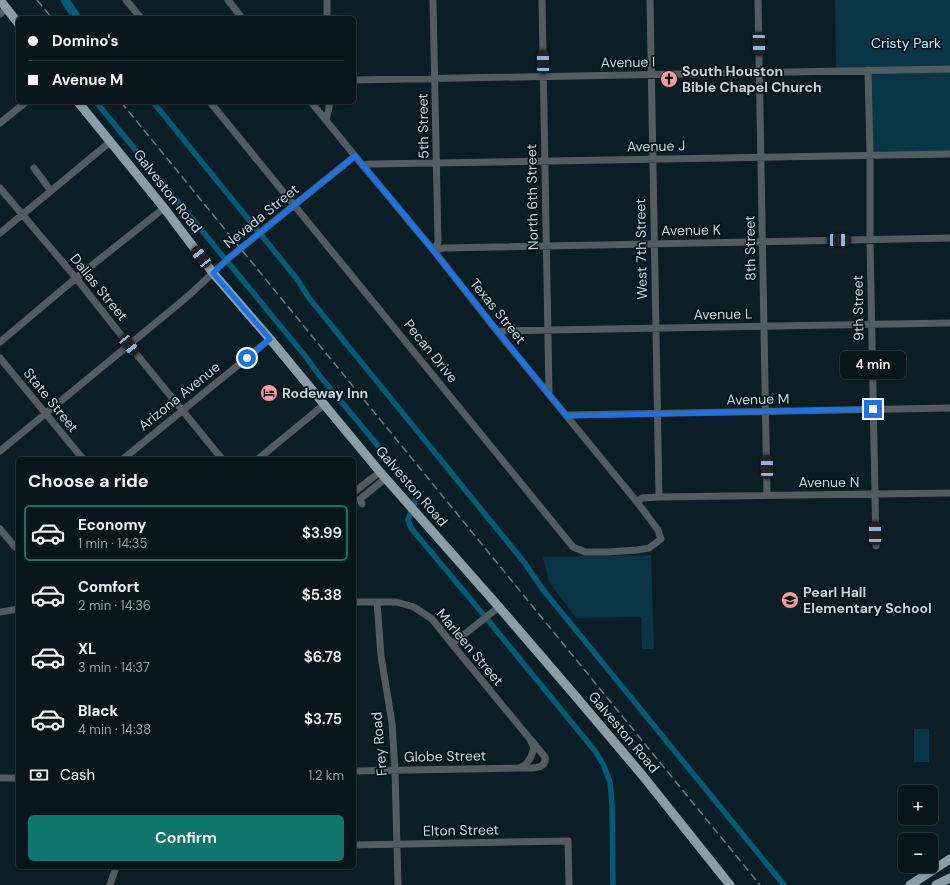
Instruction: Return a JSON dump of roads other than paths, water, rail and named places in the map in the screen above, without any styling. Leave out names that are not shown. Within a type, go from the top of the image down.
[{"type":"main road","points":[[0,0],[3,11],[16,21]]},
{"type":"main road","name":"Galveston Road","points":[[80,104],[164,208],[213,273],[325,404],[383,475],[499,607],[638,770],[730,885]]},
{"type":"main road","points":[[910,885],[950,859]]},
{"type":"main road","points":[[936,885],[950,878]]},
{"type":"street","points":[[126,0],[139,16]]},
{"type":"street","points":[[228,0],[240,16]]},
{"type":"street","points":[[327,0],[327,16]]},
{"type":"street","name":"5th Street","points":[[433,0],[438,242],[434,251]]},
{"type":"street","name":"North 6th Street","points":[[542,0],[549,394]]},
{"type":"street","name":"West 7th Street","points":[[650,0],[659,497]]},
{"type":"street","name":"8th Street","points":[[758,0],[767,495]]},
{"type":"street","name":"Avenue I","points":[[356,80],[950,68]]},
{"type":"street","name":"9th Street","points":[[868,70],[871,324],[876,546]]},
{"type":"street","points":[[0,123],[24,104]]},
{"type":"street","name":"Pecan Drive","points":[[212,104],[573,547],[585,552],[637,550],[649,548],[661,539]]},
{"type":"street","name":"Texas Street","points":[[313,104],[637,502],[658,530],[661,539]]},
{"type":"street","points":[[326,120],[329,104]]},
{"type":"street","points":[[0,233],[110,142]]},
{"type":"street","name":"Avenue J","points":[[362,165],[950,154]]},
{"type":"street","name":"Nevada Street","points":[[0,451],[192,293],[230,257],[355,156]]},
{"type":"street","points":[[34,168],[51,191]]},
{"type":"street","name":"Dallas Street","points":[[0,188],[76,278],[220,457]]},
{"type":"street","points":[[0,342],[76,278],[164,208]]},
{"type":"street","name":"Avenue K","points":[[434,251],[444,248],[950,238]]},
{"type":"street","name":"Avenue L","points":[[498,331],[950,323]]},
{"type":"street","name":"Arizona Avenue","points":[[125,457],[270,339]]},
{"type":"street","name":"State Street","points":[[0,358],[81,457]]},
{"type":"street","points":[[260,457],[325,404]]},
{"type":"street","name":"Avenue M","points":[[567,416],[950,408]]},
{"type":"street","points":[[356,491],[383,475]]},
{"type":"street","points":[[362,504],[360,499],[383,475]]},
{"type":"street","name":"Avenue N","points":[[637,502],[642,498],[659,497],[950,493]]},
{"type":"street","points":[[0,529],[16,545]]},
{"type":"street","name":"Marleen Street","points":[[356,602],[396,602],[414,607],[432,619],[545,757],[546,760],[544,765],[541,767],[520,768]]},
{"type":"street","name":"Frey Road","points":[[377,602],[381,656],[392,723],[395,770],[398,885]]},
{"type":"street","points":[[452,644],[499,607]]},
{"type":"street","points":[[0,612],[16,609]]},
{"type":"street","points":[[520,768],[526,764],[531,757],[534,748],[530,738]]},
{"type":"street","name":"Globe Street","points":[[356,771],[520,768]]},
{"type":"street","points":[[0,778],[16,778]]},
{"type":"street","name":"Elton Street","points":[[356,845],[568,841],[569,885]]},
{"type":"street","points":[[110,885],[115,869]]},
{"type":"waterway","points":[[65,0],[76,16]]},
{"type":"waterway","points":[[98,104],[415,490],[416,498],[408,520],[411,528],[595,751],[603,764],[610,782],[612,805],[613,885]]},
{"type":"waterway","points":[[155,104],[297,279],[309,298],[524,562],[544,591],[784,885]]},
{"type":"railway","points":[[37,0],[50,16]]},
{"type":"railway","points":[[123,104],[760,885]]},
{"type":"place","name":"South Houston Bible Chapel Church","points":[[669,79]]},
{"type":"place","name":"Rodeway Inn","points":[[269,393]]},
{"type":"place","name":"Pearl Hall Elementary School","points":[[790,600]]},
{"type":"park label","name":"Cristy Park","points":[[906,43]]}]
